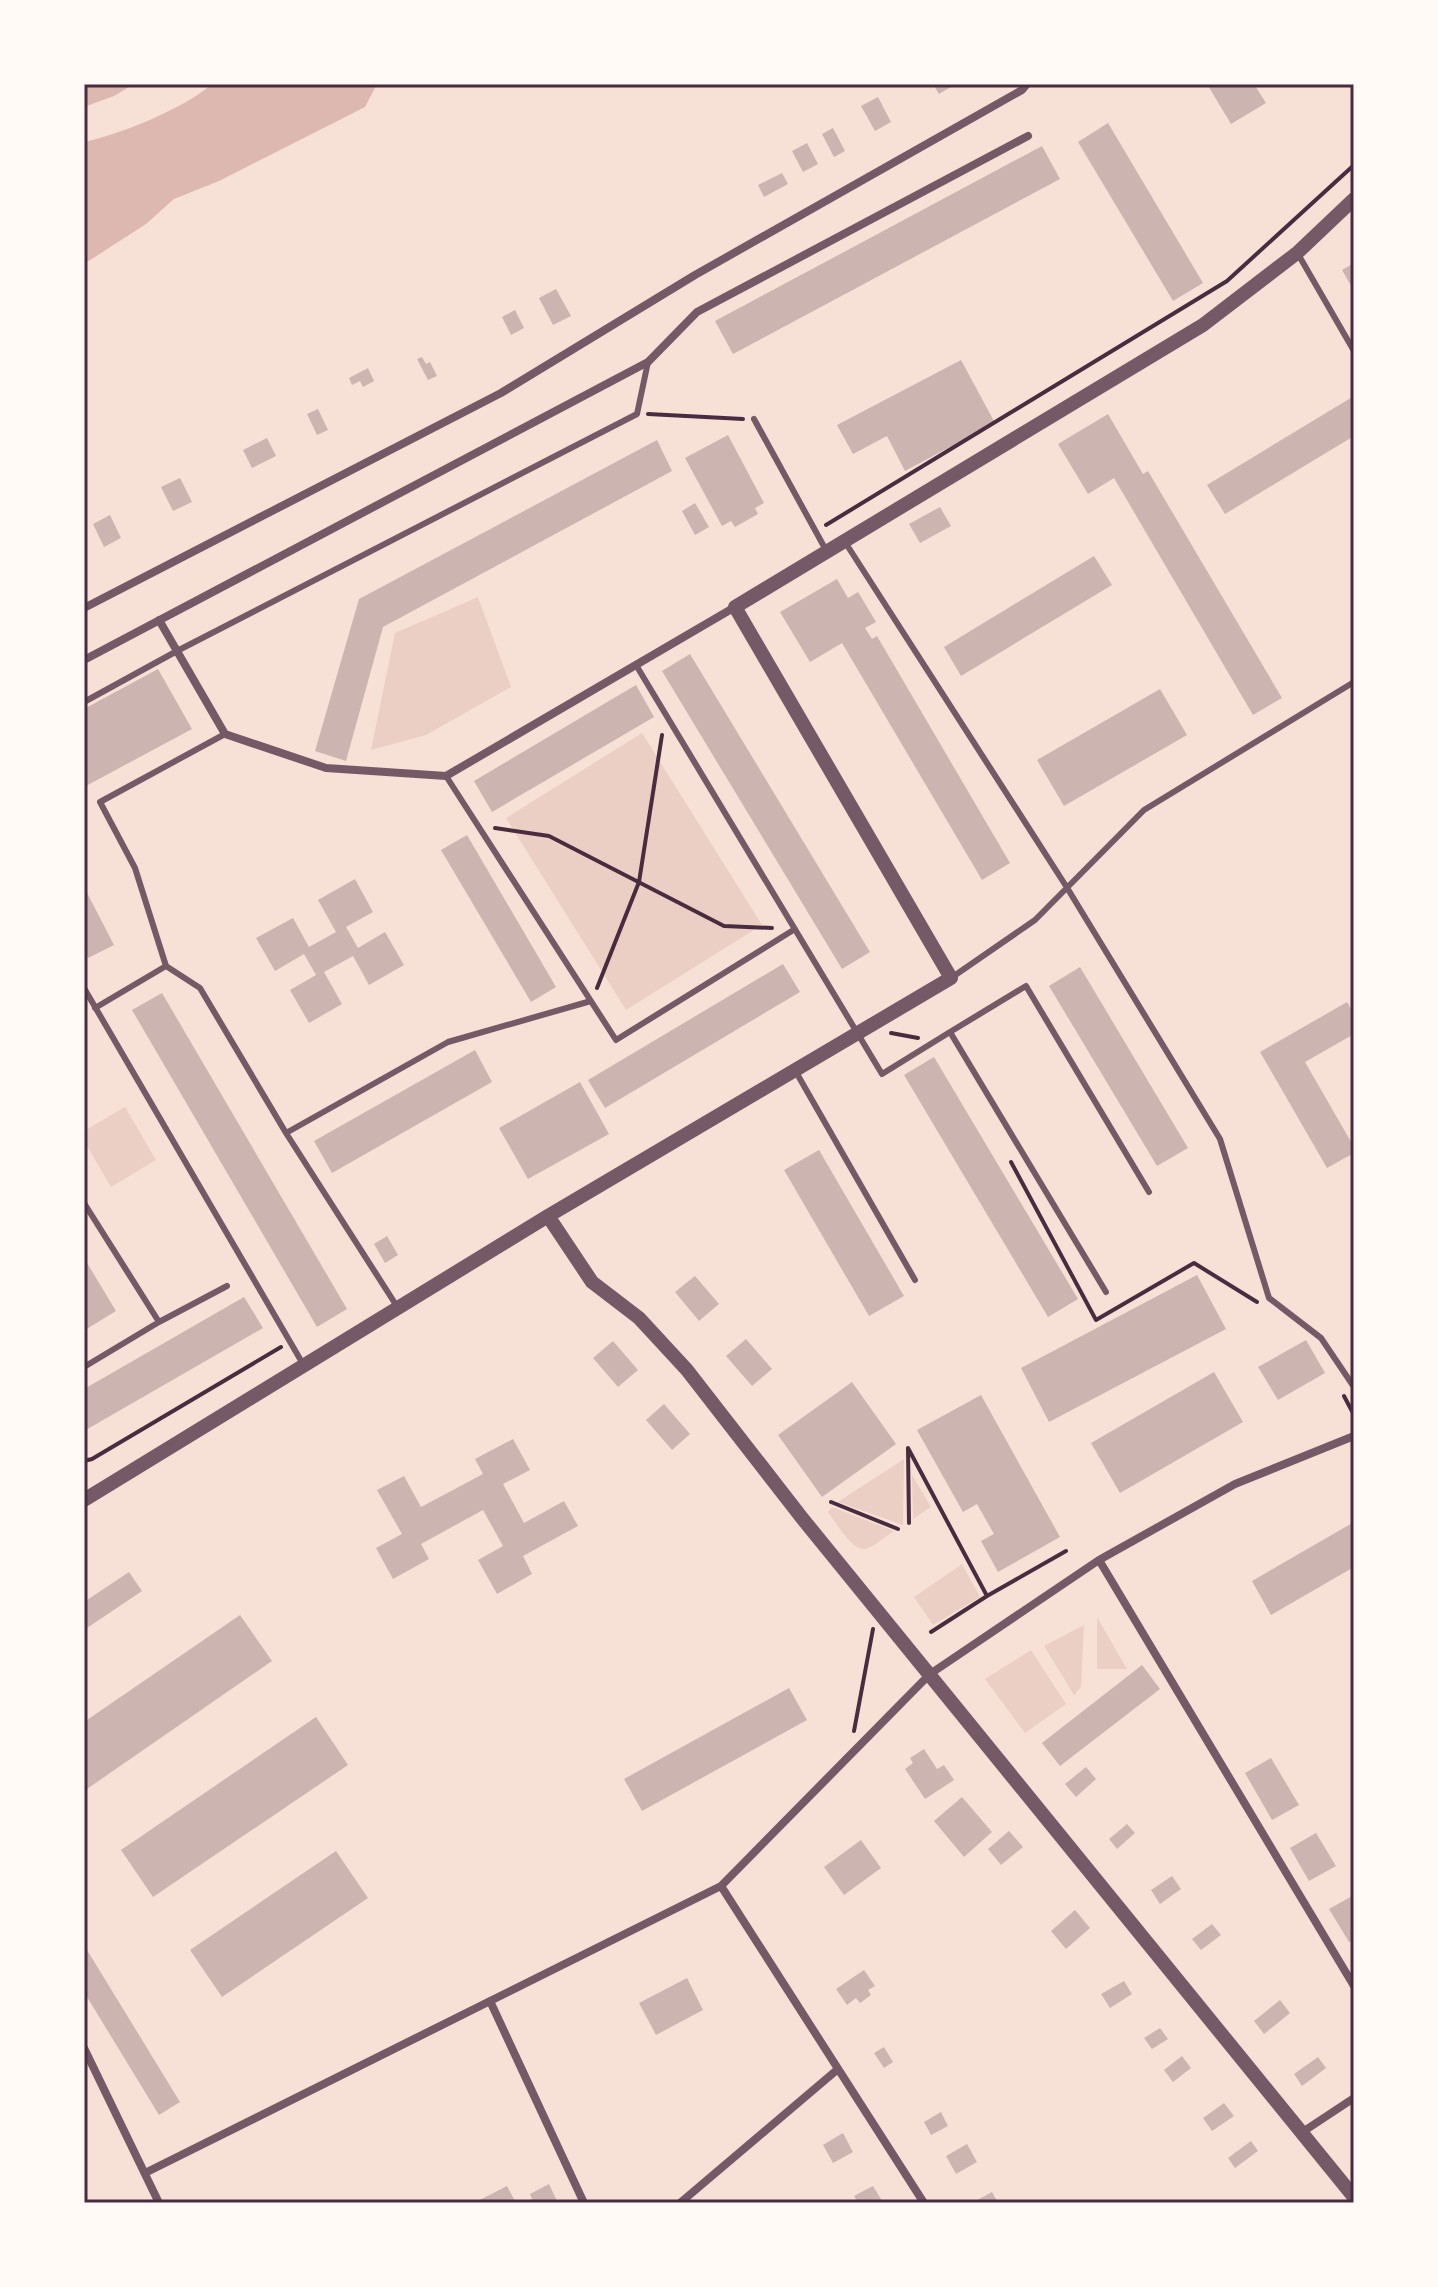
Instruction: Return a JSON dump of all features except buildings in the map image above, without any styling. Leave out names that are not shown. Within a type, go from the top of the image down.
[{"type":"street","points":[[84,608],[501,393],[695,275],[1022,90],[1027,84]]},
{"type":"street","points":[[84,660],[648,362],[697,312],[1028,136]]},
{"type":"street","points":[[159,620],[225,734],[326,768],[446,776],[845,542],[1203,325],[1297,253],[1354,199]]},
{"type":"street","points":[[84,1500],[548,1216],[951,978],[735,607]]},
{"type":"street","points":[[548,1216],[592,1282],[639,1318],[687,1370],[1354,2197]]},
{"type":"street","points":[[145,2173],[721,1886],[930,1674],[1099,1560],[1235,1484],[1354,1436]]},
{"type":"street","points":[[1099,1560],[1354,1986]]},
{"type":"street","points":[[721,1886],[924,2203]]},
{"type":"street","points":[[490,2001],[584,2203]]},
{"type":"street","points":[[84,2048],[159,2203]]},
{"type":"street","points":[[680,2203],[838,2069]]},
{"type":"street","points":[[1301,2133],[1354,2098]]},
{"type":"lane","points":[[1297,253],[1354,351]]},
{"type":"lane","points":[[84,702],[637,414],[648,362]]},
{"type":"lane","points":[[754,419],[827,552]]},
{"type":"lane","points":[[845,542],[1066,886],[1220,1139],[1269,1298],[1321,1338],[1354,1387]]},
{"type":"lane","points":[[636,665],[882,1074],[1026,986],[1149,1192]]},
{"type":"lane","points":[[951,978],[1035,920],[1144,810],[1354,682]]},
{"type":"lane","points":[[225,734],[100,802],[135,868],[166,966],[200,988],[286,1133],[398,1308]]},
{"type":"lane","points":[[446,776],[616,1040],[795,929]]},
{"type":"lane","points":[[95,1008],[166,966]]},
{"type":"lane","points":[[84,988],[305,1367]]},
{"type":"lane","points":[[286,1133],[448,1042],[591,1001]]},
{"type":"lane","points":[[950,1032],[1106,1292]]},
{"type":"lane","points":[[794,1069],[915,1280]]},
{"type":"lane","points":[[84,1203],[159,1322]]},
{"type":"lane","points":[[84,1367],[227,1286]]},
{"type":"path","points":[[816,532],[1227,281],[1354,165]]},
{"type":"path","points":[[637,414],[754,419]]},
{"type":"path","points":[[591,1001],[639,882],[665,713]]},
{"type":"path","points":[[477,825],[549,836],[724,926],[795,929]]},
{"type":"path","points":[[873,1023],[880,1031],[935,1041]]},
{"type":"path","points":[[1007,1154],[1096,1320],[1194,1263],[1258,1302]]},
{"type":"path","points":[[84,1461],[290,1341]]},
{"type":"path","points":[[1341,1390],[1354,1415]]},
{"type":"path","points":[[909,1523],[908,1448],[987,1596]]},
{"type":"path","points":[[831,1502],[898,1529]]},
{"type":"path","points":[[931,1632],[1066,1551]]},
{"type":"path","points":[[849,1756],[877,1608]]},
{"type":"shaded area","points":[[84,84],[134,84],[114,96],[84,107]]},
{"type":"shaded area","points":[[212,84],[377,84],[365,107],[219,181],[174,199],[146,224],[84,264],[84,142],[151,119],[186,102]]},
{"type":"shaded area","points":[[478,597],[511,687],[426,735],[371,750],[395,633]]},
{"type":"shaded area","points":[[642,733],[762,925],[626,1010],[506,818]]},
{"type":"shaded area","points":[[125,1107],[156,1160],[111,1187],[84,1141],[84,1131]]},
{"type":"shaded area","points":[[904,1459],[903,1525],[838,1502]]},
{"type":"shaded area","points":[[912,1475],[931,1507],[913,1519]]},
{"type":"shaded area","points":[[832,1507],[894,1531],[872,1546],[860,1548],[849,1541],[828,1512]]},
{"type":"shaded area","points":[[962,1564],[980,1597],[933,1625],[914,1597]]},
{"type":"shaded area","points":[[1097,1617],[1127,1669],[1097,1669]]},
{"type":"shaded area","points":[[1084,1625],[1081,1687],[1074,1695],[1044,1646]]},
{"type":"shaded area","points":[[1031,1650],[1066,1704],[1025,1733],[985,1679]]}]
